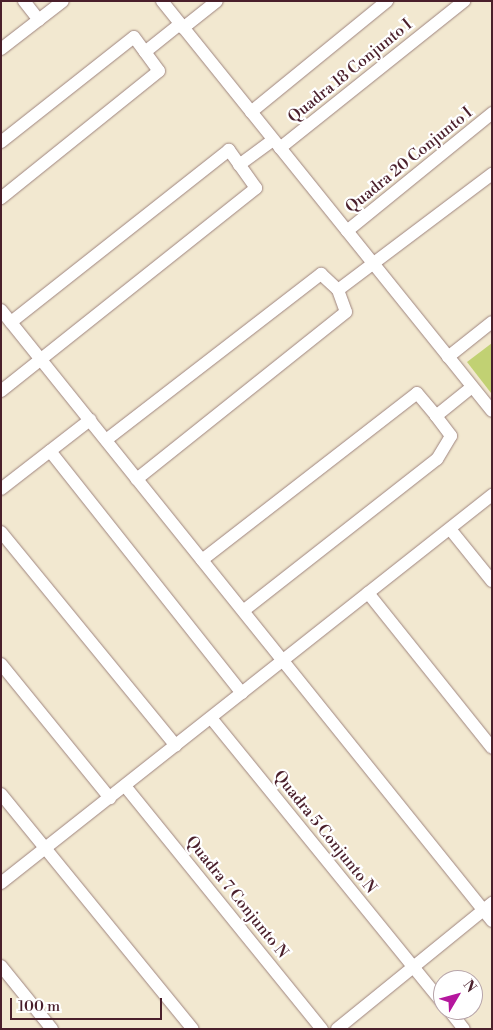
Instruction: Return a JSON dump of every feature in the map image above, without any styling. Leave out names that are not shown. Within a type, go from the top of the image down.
[{"type":"street","points":[[24,1],[39,20]]},
{"type":"street","points":[[1,49],[62,1]]},
{"type":"street","points":[[162,1],[472,387],[490,406]]},
{"type":"street","points":[[145,52],[217,1]]},
{"type":"street","name":"Quadra 18 Conjunto I","points":[[251,112],[387,1]]},
{"type":"street","name":"Quadra 18 Conjunto I","points":[[239,165],[276,144],[464,1]]},
{"type":"street","points":[[1,142],[134,37],[159,70],[1,198]]},
{"type":"street","name":"Quadra 20 Conjunto I","points":[[347,231],[492,113]]},
{"type":"street","points":[[1,391],[256,188],[229,150],[11,322]]},
{"type":"street","points":[[338,290],[375,266],[492,174]]},
{"type":"street","points":[[106,440],[321,274],[338,290],[346,312],[137,479]]},
{"type":"street","points":[[1,310],[283,661],[488,907],[492,921]]},
{"type":"street","points":[[448,357],[492,322]]},
{"type":"street","points":[[436,416],[472,387]]},
{"type":"street","points":[[202,560],[417,393],[436,416],[451,436],[437,459],[243,611]]},
{"type":"street","points":[[1,489],[90,420]]},
{"type":"street","points":[[50,451],[242,693]]},
{"type":"street","points":[[1,883],[492,495]]},
{"type":"street","points":[[450,529],[492,581]]},
{"type":"street","points":[[1,532],[176,746]]},
{"type":"street","points":[[368,593],[492,748]]},
{"type":"street","points":[[1,664],[110,798]]},
{"type":"street","name":"Quadra 5 Conjunto N","points":[[211,718],[433,991]]},
{"type":"street","name":"Quadra 7 Conjunto N","points":[[125,786],[322,1029]]},
{"type":"street","points":[[1,794],[193,1029]]},
{"type":"street","points":[[337,1029],[488,907]]},
{"type":"street","points":[[1,966],[52,1029]]},
{"type":"green space","points":[[492,343],[492,392],[491,393],[467,362]]}]
